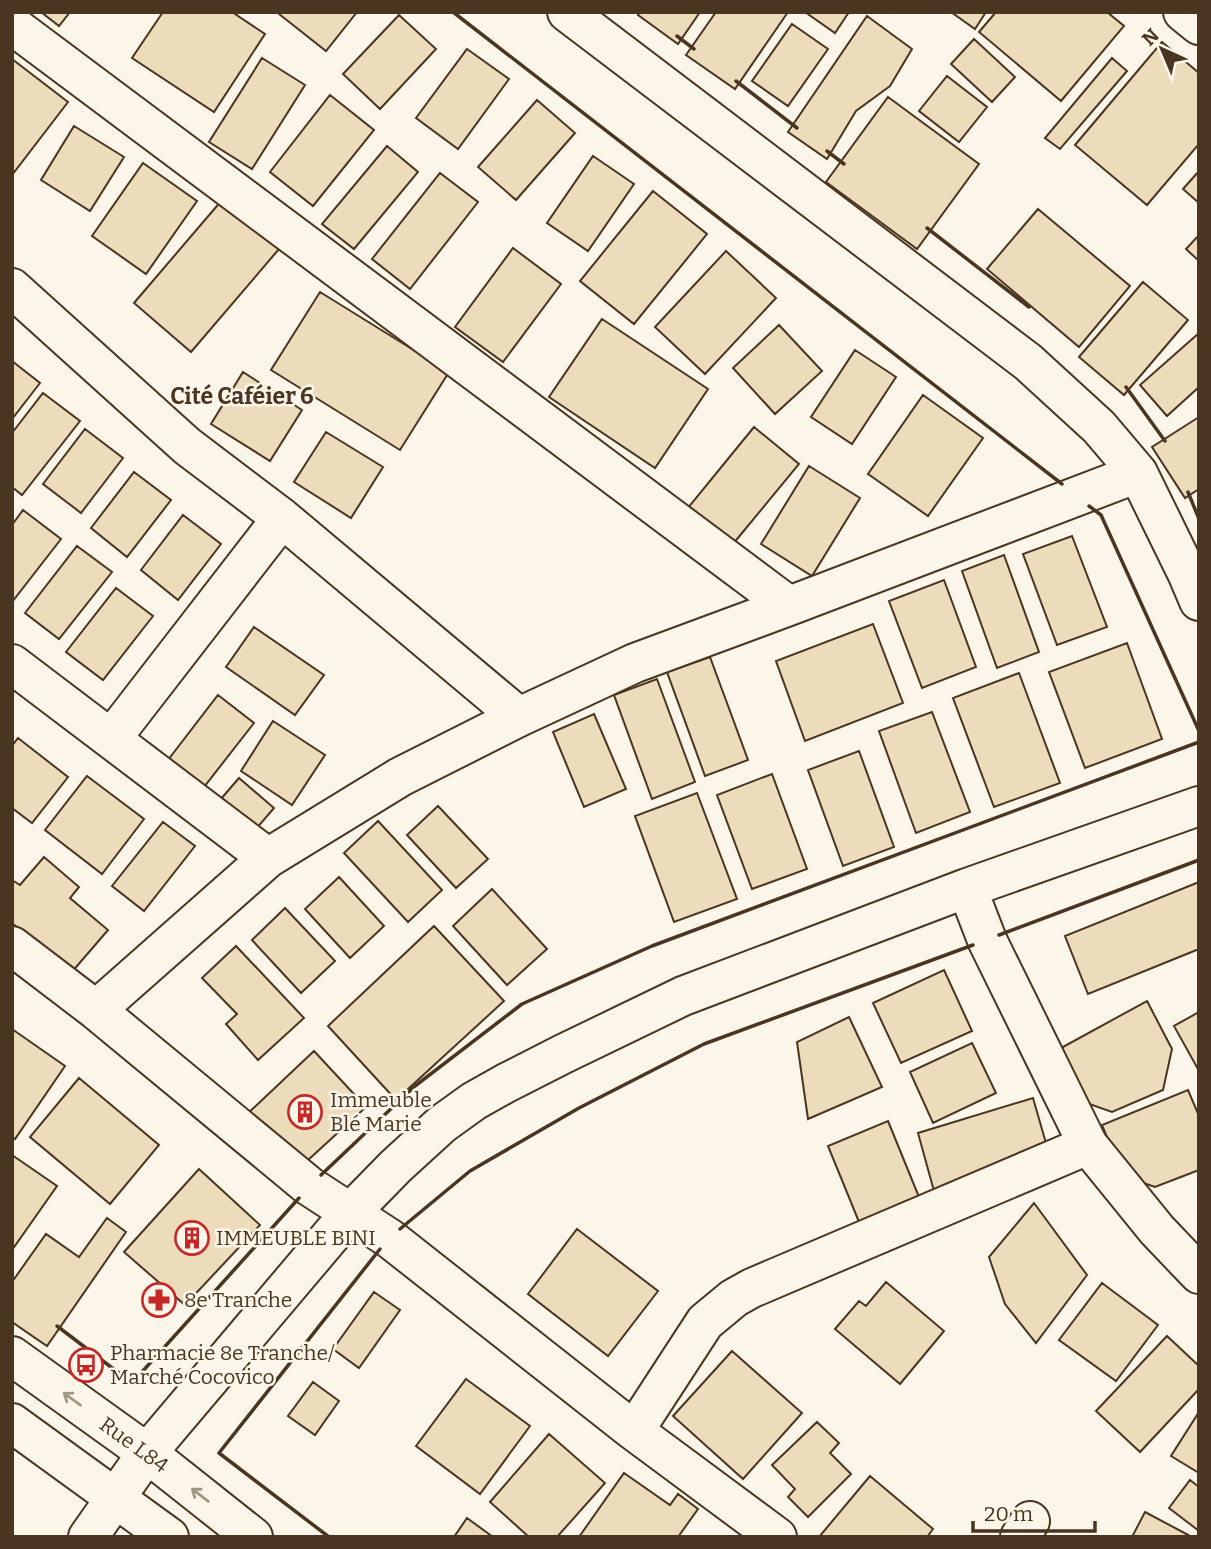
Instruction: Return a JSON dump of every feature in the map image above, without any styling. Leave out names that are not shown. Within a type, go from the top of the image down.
[{"type":"street","points":[[567,12],[1028,362],[1099,427],[1138,473],[1199,601]]},
{"type":"street","points":[[1183,12],[1199,25]]},
{"type":"street","points":[[12,25],[789,606]]},
{"type":"street","points":[[12,288],[187,446],[282,517],[519,717]]},
{"type":"street","points":[[96,1010],[268,858],[400,777],[635,663],[1138,473]]},
{"type":"street","points":[[111,739],[282,517]]},
{"type":"street","points":[[12,664],[268,858]]},
{"type":"street","points":[[88,1537],[147,1453],[351,1213],[396,1166],[442,1124],[474,1101],[683,996],[967,888],[1199,806]]},
{"type":"street","points":[[967,888],[987,940],[1087,1145],[1157,1230],[1199,1274]]},
{"type":"street","points":[[12,946],[96,1010],[309,1186],[389,1238],[634,1430],[777,1537]]},
{"type":"street","points":[[634,1430],[705,1322],[734,1298],[1087,1145]]},
{"type":"street","name":"Rue L84","points":[[12,1356],[147,1453],[253,1537]]},
{"type":"street","points":[[12,1423],[169,1537]]},
{"type":"building","points":[[41,12],[70,12],[59,26]]},
{"type":"building","points":[[163,12],[232,12],[265,34],[214,112],[132,58]]},
{"type":"building","points":[[357,12],[326,51],[279,14]]},
{"type":"building","points":[[640,12],[700,12],[678,44],[638,15]]},
{"type":"building","points":[[716,12],[788,12],[735,89],[686,55]]},
{"type":"building","points":[[805,12],[849,12],[835,33]]},
{"type":"building","points":[[951,12],[986,12],[975,29]]},
{"type":"building","points":[[996,12],[1107,12],[1124,26],[1061,101],[979,32]]},
{"type":"building","points":[[399,15],[436,49],[380,109],[343,74]]},
{"type":"building","points":[[867,16],[912,49],[890,86],[856,111],[827,159],[788,132]]},
{"type":"building","points":[[792,24],[828,49],[788,106],[752,81]]},
{"type":"building","points":[[974,39],[1015,77],[992,102],[951,64]]},
{"type":"building","points":[[1162,42],[1199,73],[1199,144],[1147,205],[1075,145]]},
{"type":"building","points":[[467,49],[509,79],[458,149],[416,118]]},
{"type":"building","points":[[262,58],[305,85],[252,169],[209,142]]},
{"type":"building","points":[[1112,58],[1127,71],[1060,149],[1045,138]]},
{"type":"building","points":[[12,59],[68,102],[12,175]]},
{"type":"building","points":[[947,76],[987,107],[959,142],[919,111]]},
{"type":"building","points":[[330,95],[374,130],[313,206],[270,172]]},
{"type":"building","points":[[888,97],[979,164],[917,249],[826,182]]},
{"type":"building","points":[[537,100],[575,133],[516,200],[478,167]]},
{"type":"building","points":[[74,126],[124,157],[90,211],[41,180]]},
{"type":"building","points":[[387,146],[418,172],[354,249],[322,224]]},
{"type":"building","points":[[593,156],[634,184],[588,251],[547,223]]},
{"type":"building","points":[[143,163],[197,201],[146,274],[92,236]]},
{"type":"building","points":[[1199,171],[1199,203],[1183,189]]},
{"type":"building","points":[[440,173],[478,202],[410,289],[372,259]]},
{"type":"building","points":[[653,191],[707,234],[634,324],[580,281]]},
{"type":"building","points":[[222,200],[279,249],[191,352],[134,303]]},
{"type":"building","points":[[1038,209],[1130,286],[1079,347],[987,269]]},
{"type":"building","points":[[1199,235],[1199,261],[1186,249]]},
{"type":"building","points":[[513,248],[561,284],[503,362],[455,327]]},
{"type":"building","points":[[726,251],[776,298],[705,374],[655,327]]},
{"type":"building","points":[[1143,282],[1188,320],[1124,395],[1079,357]]},
{"type":"building","points":[[320,292],[449,372],[400,450],[271,370]]},
{"type":"building","points":[[602,319],[708,389],[655,468],[549,397]]},
{"type":"building","points":[[779,325],[822,371],[775,414],[733,368]]},
{"type":"building","points":[[1199,333],[1199,387],[1167,416],[1140,385]]},
{"type":"building","points":[[855,350],[896,377],[852,444],[811,417]]},
{"type":"building","points":[[12,361],[40,383],[12,419]]},
{"type":"building","points":[[243,372],[302,410],[270,461],[211,424]]},
{"type":"building","points":[[43,393],[80,421],[22,495],[12,487],[12,433]]},
{"type":"building","points":[[923,395],[983,438],[928,516],[868,474]]},
{"type":"building","points":[[1199,417],[1199,489],[1185,498],[1152,447]]},
{"type":"building","points":[[754,427],[799,464],[728,550],[683,514]]},
{"type":"building","points":[[85,429],[123,458],[81,513],[43,484]]},
{"type":"building","points":[[326,432],[383,467],[351,518],[294,482]]},
{"type":"building","points":[[809,466],[860,498],[812,576],[761,544]]},
{"type":"building","points":[[134,472],[171,500],[127,557],[91,528]]},
{"type":"building","points":[[23,510],[61,539],[12,602],[12,525]]},
{"type":"building","points":[[183,515],[221,544],[178,600],[141,570]]},
{"type":"building","points":[[1072,536],[1107,627],[1057,645],[1023,554]]},
{"type":"building","points":[[77,546],[112,572],[59,639],[25,613]]},
{"type":"building","points":[[1004,555],[1039,652],[997,668],[962,571]]},
{"type":"building","points":[[944,580],[976,667],[922,688],[889,601]]},
{"type":"building","points":[[116,588],[153,616],[103,680],[66,652]]},
{"type":"building","points":[[873,624],[903,703],[805,741],[776,661]]},
{"type":"building","points":[[254,627],[324,675],[295,715],[226,667]]},
{"type":"building","points":[[1127,643],[1162,739],[1085,768],[1049,672]]},
{"type":"building","points":[[710,657],[748,760],[705,776],[667,672]]},
{"type":"building","points":[[1019,673],[1060,783],[994,807],[953,698]]},
{"type":"building","points":[[657,679],[695,782],[652,799],[614,695]]},
{"type":"building","points":[[218,695],[254,723],[204,787],[168,760]]},
{"type":"building","points":[[932,712],[970,812],[916,833],[879,731]]},
{"type":"building","points":[[594,714],[626,789],[584,807],[553,732]]},
{"type":"building","points":[[273,721],[325,755],[292,805],[241,771]]},
{"type":"building","points":[[18,738],[68,777],[32,823],[12,808],[12,746]]},
{"type":"building","points":[[859,751],[894,847],[843,866],[808,770]]},
{"type":"building","points":[[772,774],[807,869],[752,889],[717,795]]},
{"type":"building","points":[[87,776],[144,819],[102,874],[45,830]]},
{"type":"building","points":[[239,778],[274,808],[249,837],[214,807]]},
{"type":"building","points":[[697,793],[737,899],[674,922],[635,816]]},
{"type":"building","points":[[438,806],[488,859],[456,888],[407,835]]},
{"type":"building","points":[[378,821],[442,890],[408,922],[344,853]]},
{"type":"building","points":[[163,822],[195,846],[144,911],[112,886]]},
{"type":"building","points":[[44,857],[79,887],[70,898],[108,930],[71,973],[12,923],[12,880],[20,885]]},
{"type":"building","points":[[339,877],[384,926],[350,958],[305,909]]},
{"type":"building","points":[[1199,882],[1199,949],[1088,994],[1065,936]]},
{"type":"building","points":[[492,889],[547,949],[507,985],[453,926]]},
{"type":"building","points":[[285,908],[335,961],[301,993],[252,940]]},
{"type":"building","points":[[434,926],[504,1001],[396,1100],[328,1026]]},
{"type":"building","points":[[236,946],[304,1018],[258,1060],[226,1024],[237,1014],[202,978]]},
{"type":"building","points":[[944,970],[972,1031],[901,1063],[873,1003]]},
{"type":"building","points":[[1147,1001],[1172,1049],[1163,1090],[1112,1112],[1078,1100],[1052,1053]]},
{"type":"building","points":[[1199,1012],[1199,1071],[1174,1026]]},
{"type":"building","points":[[849,1017],[882,1087],[808,1119],[797,1042]]},
{"type":"building","points":[[12,1029],[65,1066],[15,1139],[12,1137]]},
{"type":"building","points":[[972,1043],[996,1093],[933,1123],[910,1072]]},
{"type":"building","name":"Immeuble Blé Marie","points":[[314,1051],[366,1107],[296,1171],[244,1117]]},
{"type":"building","points":[[79,1078],[159,1145],[110,1204],[30,1137]]},
{"type":"building","points":[[1188,1090],[1199,1116],[1199,1170],[1155,1187],[1123,1176],[1102,1125]]},
{"type":"building","points":[[1033,1098],[1050,1157],[934,1191],[918,1133]]},
{"type":"building","points":[[888,1121],[919,1197],[859,1222],[828,1146]]},
{"type":"building","points":[[12,1155],[57,1186],[12,1250]]},
{"type":"building","name":"IMMEUBLE BINI","points":[[199,1169],[260,1225],[185,1305],[124,1252]]},
{"type":"building","points":[[1034,1203],[1087,1275],[1036,1343],[1005,1304],[989,1257]]},
{"type":"building","points":[[107,1218],[126,1232],[47,1346],[12,1322],[12,1282],[46,1234],[79,1257]]},
{"type":"building","points":[[577,1229],[658,1291],[608,1356],[528,1294]]},
{"type":"building","points":[[886,1282],[944,1331],[900,1384],[835,1329],[859,1301],[866,1306]]},
{"type":"building","points":[[1102,1283],[1158,1325],[1116,1381],[1059,1340]]},
{"type":"building","points":[[374,1292],[400,1310],[359,1368],[333,1349]]},
{"type":"building","points":[[1167,1336],[1199,1366],[1199,1389],[1140,1452],[1096,1411]]},
{"type":"building","points":[[732,1351],[802,1413],[743,1479],[673,1416]]},
{"type":"building","points":[[466,1379],[530,1426],[480,1494],[416,1446]]},
{"type":"building","points":[[313,1382],[339,1401],[315,1435],[288,1416]]},
{"type":"building","points":[[1199,1412],[1199,1473],[1171,1456]]},
{"type":"building","points":[[817,1422],[839,1443],[830,1453],[851,1474],[808,1517],[788,1497],[795,1489],[772,1465]]},
{"type":"building","points":[[549,1434],[605,1483],[557,1537],[529,1537],[490,1502]]},
{"type":"building","points":[[624,1473],[670,1505],[678,1494],[698,1509],[678,1537],[579,1537]]},
{"type":"building","points":[[870,1476],[933,1529],[927,1537],[819,1537]]},
{"type":"building","points":[[1190,1480],[1199,1487],[1199,1531],[1169,1508]]},
{"type":"building","points":[[1145,1512],[1192,1537],[1132,1537]]},
{"type":"building","points":[[467,1518],[493,1537],[454,1537]]},
{"type":"wall","points":[[453,12],[1062,484]]},
{"type":"wall","points":[[677,36],[694,49]]},
{"type":"wall","points":[[736,81],[797,128]]},
{"type":"wall","points":[[827,151],[844,164]]},
{"type":"wall","points":[[927,228],[1029,307]]},
{"type":"wall","points":[[1126,387],[1165,441]]},
{"type":"wall","points":[[1188,492],[1199,519]]},
{"type":"wall","points":[[1089,506],[1101,515],[1199,731]]},
{"type":"wall","points":[[321,1175],[415,1086],[522,1004],[652,946],[1199,742]]},
{"type":"wall","points":[[999,935],[1199,860]]},
{"type":"wall","points":[[400,1229],[470,1171],[579,1108],[704,1044],[973,945]]},
{"type":"wall","points":[[57,1326],[132,1383],[299,1198]]},
{"type":"wall","points":[[329,1537],[219,1453],[380,1249]]},
{"type":"place","name":"Immeuble Blé Marie","points":[[305,1112]]},
{"type":"place","name":"IMMEUBLE BINI","points":[[192,1238]]},
{"type":"place","name":"8e Tranche","points":[[159,1300]]},
{"type":"place","name":"Pharmacie 8e Tranche/ Marché Cocovico","points":[[86,1365]]},
{"type":"district","name":"Cité Caféier 6","points":[[242,396]]}]
